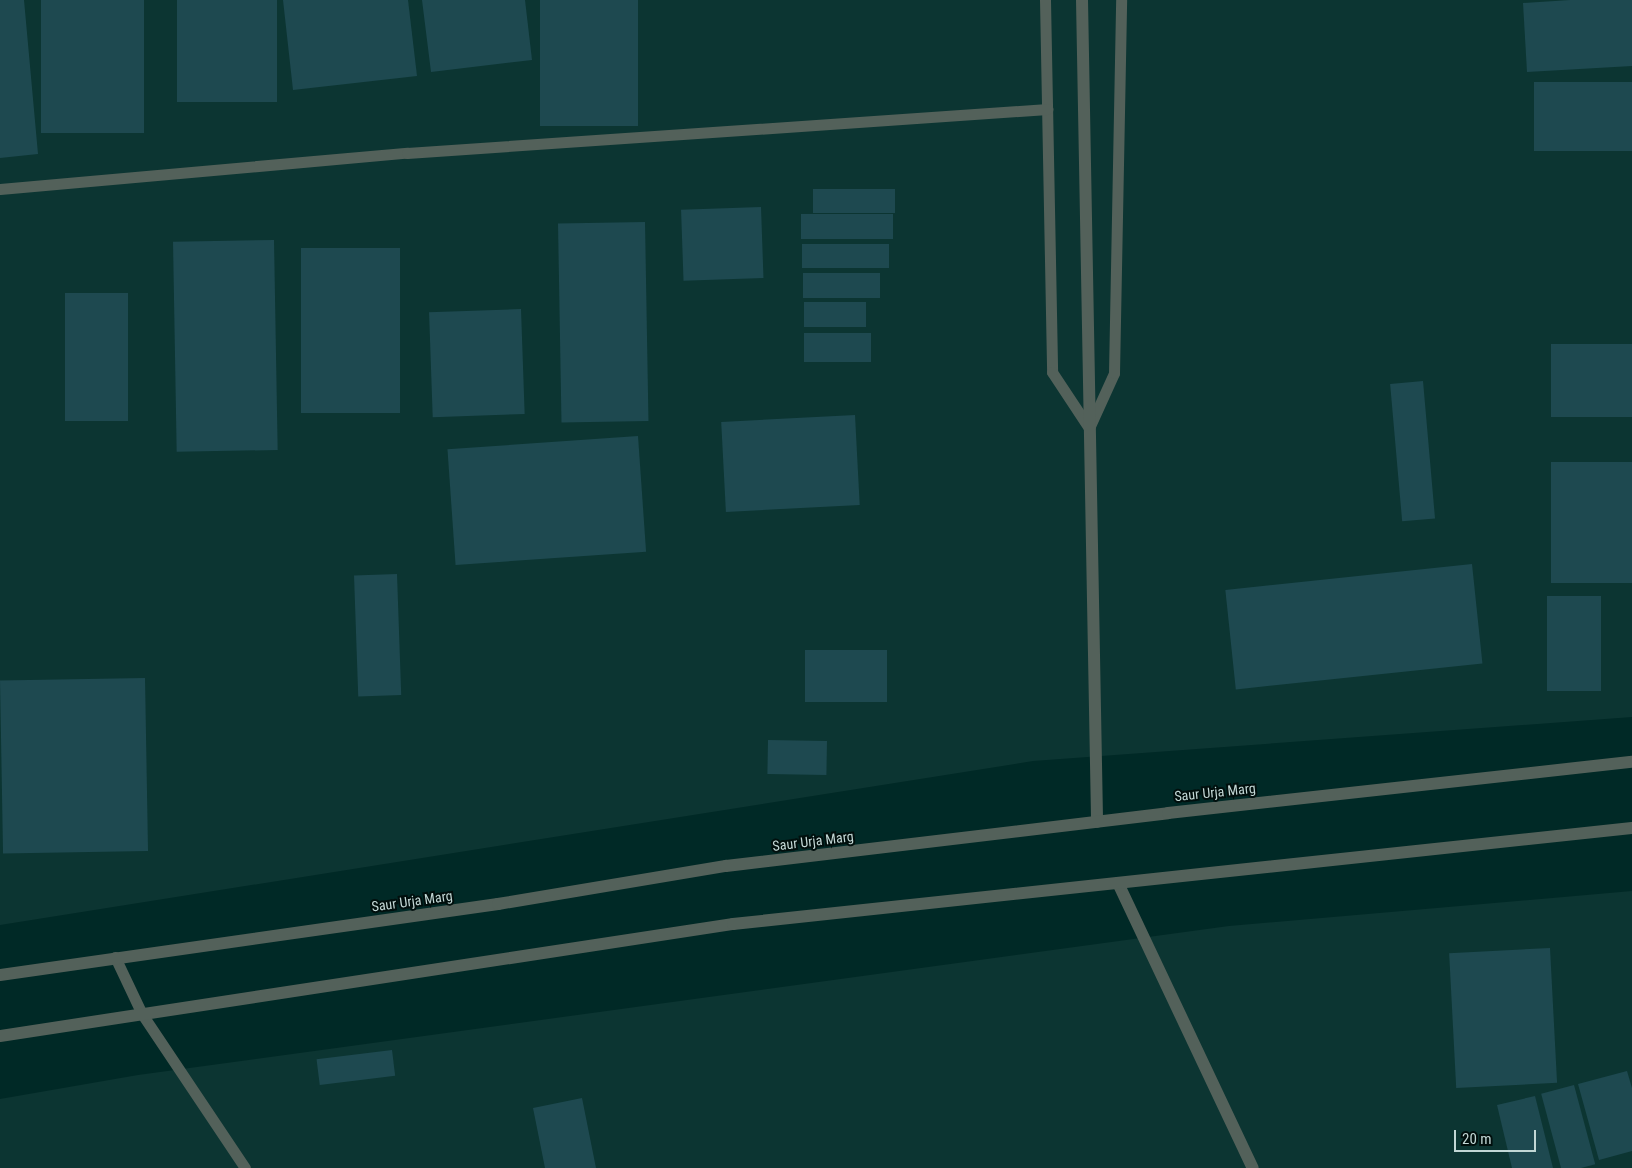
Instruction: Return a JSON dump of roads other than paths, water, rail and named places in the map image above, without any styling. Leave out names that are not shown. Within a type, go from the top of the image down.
[{"type":"street","points":[[1082,0],[1097,822]]},
{"type":"street","name":"Saur Urja Marg","points":[[0,975],[498,904],[726,866],[1632,762]]},
{"type":"street","points":[[0,1036],[733,924],[1632,828]]},
{"type":"street","points":[[1118,883],[1253,1168]]},
{"type":"lane","points":[[1045,0],[1052,372],[1090,428]]},
{"type":"lane","points":[[1090,428],[1114,373],[1121,0]]},
{"type":"lane","points":[[0,189],[406,153],[1047,109]]},
{"type":"lane","points":[[116,957],[142,1014],[246,1168]]}]
